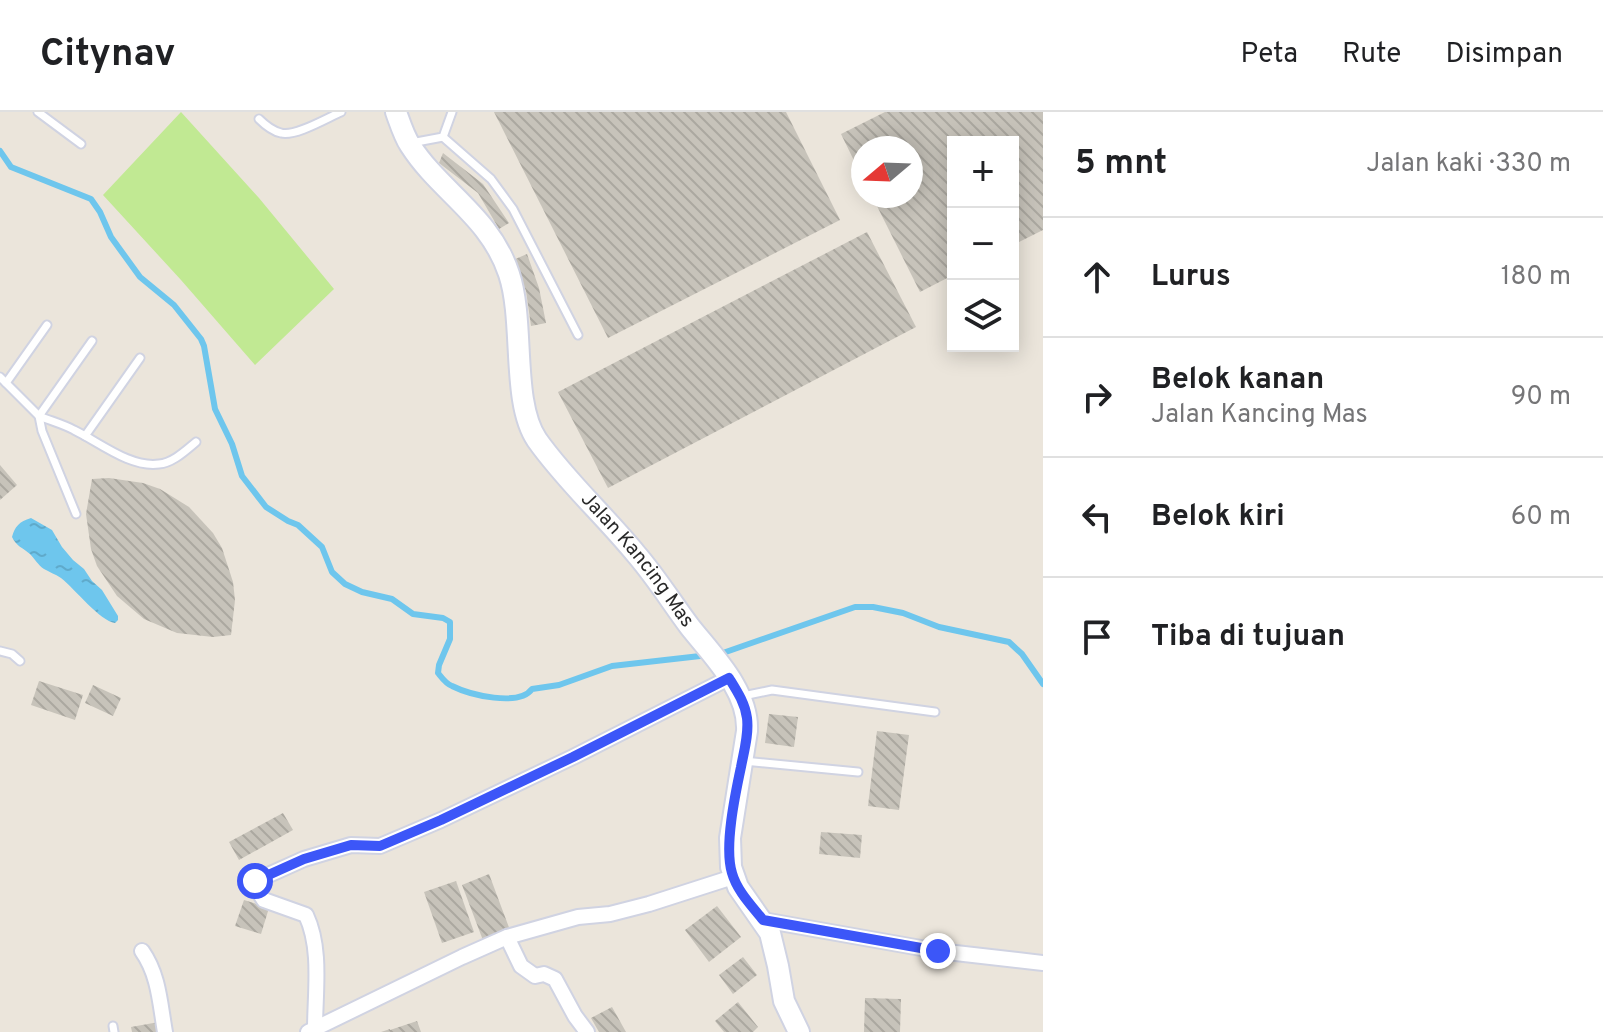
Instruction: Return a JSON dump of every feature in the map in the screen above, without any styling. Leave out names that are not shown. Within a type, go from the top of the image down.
[{"type":"street","name":"Jalan Kancing Mas","points":[[396,112],[409,144],[476,217],[503,258],[518,317],[522,384],[529,427],[574,486],[635,553],[740,696],[748,720],[730,838],[733,877]]},
{"type":"street","points":[[725,673],[573,757],[441,820],[380,846],[351,845],[304,859],[255,881],[264,900],[306,915],[313,930],[316,957],[311,1030],[507,937],[578,917],[610,914],[649,904],[733,877],[773,940],[784,1001],[799,1032]]},
{"type":"street","points":[[763,920],[938,951],[1043,963]]},
{"type":"street","points":[[507,937],[521,966],[535,976],[544,974],[555,979],[587,1032]]},
{"type":"street","points":[[142,951],[155,977],[165,1032]]},
{"type":"lane","points":[[38,112],[81,144]]},
{"type":"lane","points":[[259,119],[282,134],[293,133],[341,112]]},
{"type":"lane","points":[[443,137],[452,112]]},
{"type":"lane","points":[[409,144],[443,137]]},
{"type":"lane","points":[[443,137],[491,179],[513,209],[578,335]]},
{"type":"lane","points":[[47,325],[3,380],[39,416],[139,463],[161,464],[196,442]]},
{"type":"lane","points":[[76,514],[42,431],[39,416],[92,341]]},
{"type":"lane","points":[[85,436],[140,358]]},
{"type":"lane","points":[[0,651],[12,654],[20,661]]},
{"type":"lane","points":[[740,696],[772,690],[935,712]]},
{"type":"lane","points":[[742,761],[858,772]]},
{"type":"green space","points":[[181,112],[259,198],[334,289],[255,365],[103,195]]},
{"type":"water","points":[[31,518],[52,530],[62,547],[102,590],[118,616],[115,623],[102,617],[61,578],[42,567],[16,543],[12,537],[16,527]]},
{"type":"building","points":[[494,112],[786,112],[840,220],[608,338]]},
{"type":"building","points":[[885,112],[1043,112],[1043,230],[1019,242],[1019,136],[947,136],[947,278],[920,292],[878,208],[923,208],[923,136],[851,136],[851,154],[841,134]]},
{"type":"building","points":[[443,153],[483,184],[509,223],[499,229],[478,193],[439,163]]},
{"type":"building","points":[[867,232],[916,327],[608,488],[558,392]]},
{"type":"building","points":[[527,254],[539,288],[546,323],[531,326],[526,291],[513,260]]},
{"type":"building","points":[[0,465],[17,485],[0,500]]},
{"type":"building","points":[[109,478],[160,489],[189,507],[213,533],[222,548],[233,582],[235,600],[231,635],[213,637],[177,633],[144,619],[117,596],[97,566],[86,514],[92,479]]},
{"type":"building","points":[[39,681],[83,695],[75,720],[31,705]]},
{"type":"building","points":[[93,685],[121,698],[113,716],[85,703]]},
{"type":"building","points":[[769,714],[798,717],[794,747],[765,743]]},
{"type":"building","points":[[877,731],[909,735],[899,810],[868,806]]},
{"type":"building","points":[[283,813],[293,830],[239,860],[229,842]]},
{"type":"building","points":[[821,832],[862,835],[860,858],[819,854]]},
{"type":"building","points":[[489,874],[511,933],[484,943],[462,885]]},
{"type":"building","points":[[456,881],[474,932],[442,943],[424,892]]},
{"type":"building","points":[[244,900],[269,908],[261,934],[235,926]]},
{"type":"building","points":[[717,906],[741,937],[709,962],[685,930]]},
{"type":"building","points":[[743,957],[757,975],[733,994],[719,975]]},
{"type":"building","points":[[865,998],[901,999],[900,1032],[864,1032]]},
{"type":"building","points":[[738,1002],[758,1027],[753,1032],[724,1032],[715,1021]]},
{"type":"building","points":[[612,1007],[626,1032],[599,1032],[591,1018]]},
{"type":"building","points":[[417,1021],[421,1032],[381,1032],[390,1030]]},
{"type":"building","points":[[159,1022],[161,1032],[132,1032],[131,1027]]},
{"type":"waterway","points":[[0,151],[11,167],[91,199],[111,237],[140,277],[174,305],[201,339],[215,409],[232,444],[242,476],[266,507],[298,525],[322,547],[332,572],[345,584],[362,592],[392,599],[413,614],[443,618],[450,622],[450,639],[438,673],[448,684],[482,696],[517,697],[532,689],[559,685],[612,666],[709,655]]},
{"type":"waterway","points":[[720,654],[855,607],[873,607],[903,613],[939,627],[1009,642],[1022,654],[1043,684]]},
{"type":"route","points":[[255,881],[304,859],[351,845],[380,846],[472,807],[729,678],[740,696],[748,720],[729,853],[738,887],[763,920],[938,951]]}]
